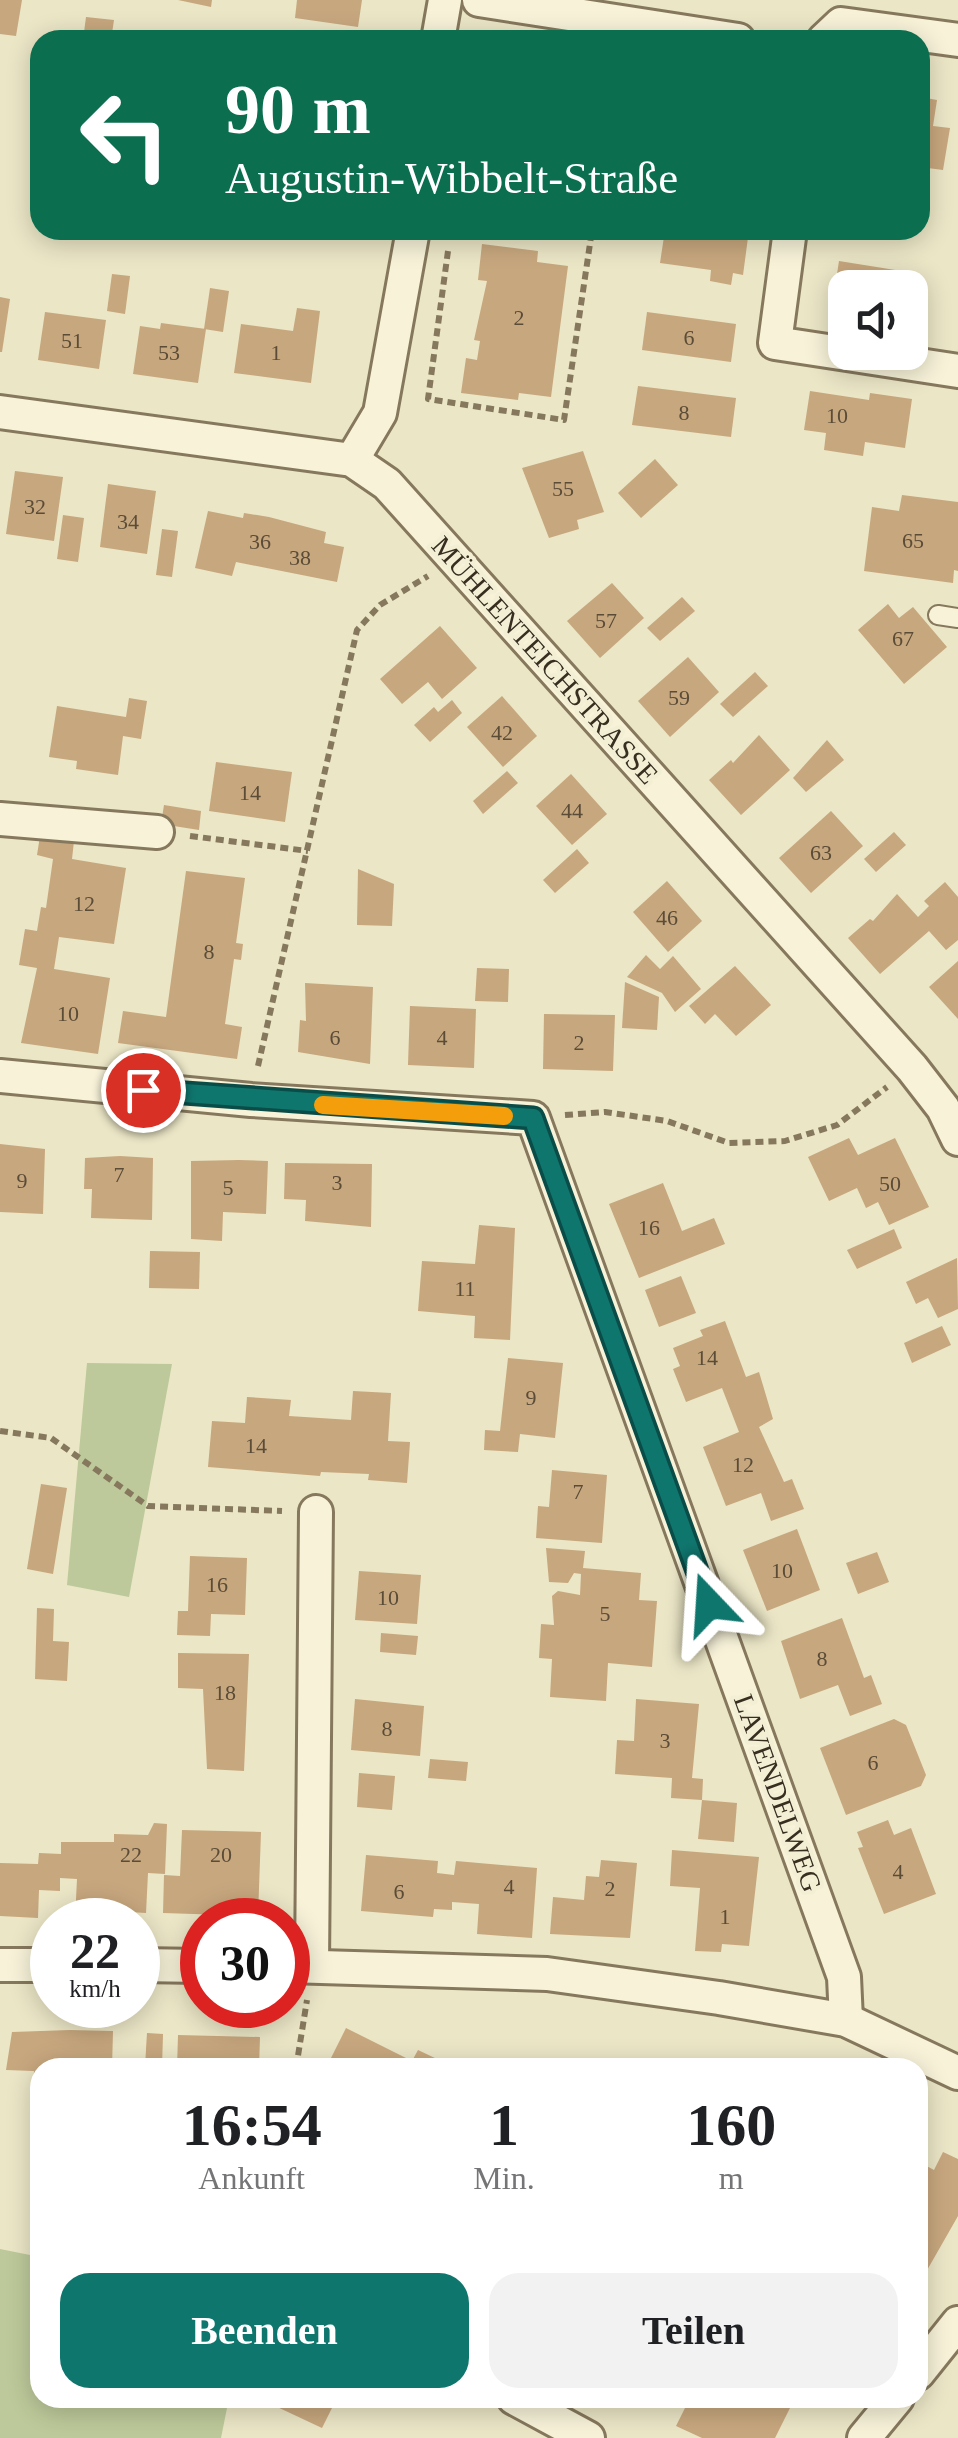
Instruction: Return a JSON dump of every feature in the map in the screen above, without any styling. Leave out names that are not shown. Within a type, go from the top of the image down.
[{"type":"street","points":[[440,30],[445,0]]},
{"type":"street","points":[[479,0],[673,30]]},
{"type":"street","points":[[835,30],[841,24],[885,30]]},
{"type":"street","points":[[930,36],[958,40]]},
{"type":"street","points":[[352,460],[380,413],[411,240]]},
{"type":"street","points":[[789,240],[775,342],[958,370]]},
{"type":"street","name":"MÜHLENTEICHSTRASSE","points":[[0,412],[352,460],[386,484],[912,1068],[951,1103],[958,1138]]},
{"type":"street","points":[[0,819],[157,832]]},
{"type":"street","points":[[0,1076],[250,1100],[533,1118]]},
{"type":"street","name":"LAVENDELWEG","points":[[533,1118],[844,1977],[846,2020]]},
{"type":"street","points":[[302,1898],[316,1512]]},
{"type":"street","points":[[0,1965],[30,1965]]},
{"type":"street","points":[[310,1966],[546,1974],[846,2020],[926,2058]]},
{"type":"street","points":[[928,2059],[958,2073]]},
{"type":"street","points":[[928,2360],[958,2323]]},
{"type":"street","points":[[532,2408],[588,2438]]},
{"type":"street","points":[[864,2438],[889,2408]]},
{"type":"lane","points":[[938,615],[958,618]]},
{"type":"path","points":[[448,249],[428,400],[564,420],[591,240]]},
{"type":"path","points":[[250,1100],[357,630],[380,605],[454,560]]},
{"type":"path","points":[[157,832],[308,851]]},
{"type":"path","points":[[533,1118],[605,1112],[667,1121],[729,1143],[785,1141],[837,1125],[912,1068]]},
{"type":"path","points":[[0,1431],[51,1438],[148,1506],[316,1512]]},
{"type":"path","points":[[296,2058],[298,2028]]},
{"type":"green space","points":[[87,1363],[172,1364],[129,1597],[67,1585]]},
{"type":"green space","points":[[0,2249],[30,2255],[30,2408],[227,2408],[221,2438],[0,2438]]},
{"type":"building","points":[[0,0],[22,0],[16,36],[0,34]]},
{"type":"building","points":[[178,0],[212,0],[211,7]]},
{"type":"building","points":[[297,0],[362,0],[358,27],[295,18]]},
{"type":"building","points":[[86,17],[114,20],[112,30],[84,30]]},
{"type":"building","points":[[930,99],[937,100],[933,126],[950,128],[943,170],[930,168]]},
{"type":"building","points":[[663,240],[748,240],[743,275],[733,273],[731,285],[710,281],[711,270],[660,263]]},
{"type":"building","points":[[482,244],[538,251],[537,262],[568,266],[551,397],[519,393],[518,400],[461,393],[466,358],[477,360],[480,341],[474,340],[487,281],[478,280]]},
{"type":"building","points":[[839,261],[895,270],[838,270]]},
{"type":"building","points":[[112,274],[130,276],[125,314],[107,311]]},
{"type":"building","points":[[210,288],[229,291],[223,332],[204,329]]},
{"type":"building","points":[[0,297],[10,299],[2,352],[0,352]]},
{"type":"building","points":[[297,308],[320,311],[311,383],[234,373],[241,324],[293,331]]},
{"type":"building","points":[[45,312],[106,320],[99,369],[38,360]]},
{"type":"building","points":[[647,312],[736,324],[731,362],[642,350]]},
{"type":"building","points":[[161,323],[206,329],[198,383],[133,374],[140,326],[160,329]]},
{"type":"building","points":[[638,386],[736,398],[731,437],[632,425]]},
{"type":"building","points":[[810,391],[869,400],[870,393],[912,399],[905,448],[865,442],[863,456],[824,450],[826,433],[804,430]]},
{"type":"building","points":[[583,451],[604,512],[577,520],[579,529],[549,538],[522,468]]},
{"type":"building","points":[[655,459],[678,485],[641,518],[618,493]]},
{"type":"building","points":[[15,471],[63,477],[54,541],[6,534]]},
{"type":"building","points":[[108,484],[156,491],[147,554],[100,547]]},
{"type":"building","points":[[902,495],[958,502],[958,571],[954,570],[953,583],[864,571],[872,507],[899,511]]},
{"type":"building","points":[[208,511],[243,518],[244,513],[269,517],[326,532],[324,543],[344,547],[337,582],[236,562],[232,576],[195,568]]},
{"type":"building","points":[[63,515],[84,518],[78,562],[57,559]]},
{"type":"building","points":[[162,529],[178,531],[172,577],[156,575]]},
{"type":"building","points":[[612,583],[644,618],[600,658],[567,621]]},
{"type":"building","points":[[682,597],[695,611],[660,641],[647,628]]},
{"type":"building","points":[[888,604],[899,618],[913,607],[947,647],[904,684],[858,630]]},
{"type":"building","points":[[440,626],[477,668],[442,699],[428,682],[402,704],[380,679]]},
{"type":"building","points":[[688,657],[719,692],[670,737],[638,701]]},
{"type":"building","points":[[755,672],[768,686],[733,717],[720,704]]},
{"type":"building","points":[[502,696],[537,736],[503,767],[467,727]]},
{"type":"building","points":[[129,698],[147,701],[141,739],[123,736],[118,775],[76,769],[77,761],[49,757],[57,706],[126,717]]},
{"type":"building","points":[[452,700],[462,713],[430,742],[414,725],[434,707],[438,712]]},
{"type":"building","points":[[759,735],[790,770],[741,815],[709,780],[731,760],[733,763]]},
{"type":"building","points":[[827,740],[844,760],[806,792],[793,778]]},
{"type":"building","points":[[216,762],[292,772],[285,822],[209,811]]},
{"type":"building","points":[[507,771],[518,783],[483,814],[473,801]]},
{"type":"building","points":[[571,774],[607,814],[572,845],[536,806]]},
{"type":"building","points":[[164,805],[201,811],[199,830],[161,824]]},
{"type":"building","points":[[831,811],[863,846],[811,893],[779,858]]},
{"type":"building","points":[[894,832],[906,845],[876,872],[864,859]]},
{"type":"building","points":[[40,836],[74,841],[72,859],[126,868],[114,944],[59,937],[54,969],[110,978],[98,1054],[21,1043],[37,968],[19,965],[25,929],[37,931],[41,907],[46,908],[53,859],[37,855]]},
{"type":"building","points":[[577,849],[589,863],[555,893],[543,880]]},
{"type":"building","points":[[358,869],[394,884],[392,926],[357,925]]},
{"type":"building","points":[[186,871],[245,878],[236,943],[243,944],[241,960],[234,959],[225,1024],[242,1027],[237,1059],[118,1043],[123,1011],[166,1017]]},
{"type":"building","points":[[667,881],[702,921],[668,952],[633,912]]},
{"type":"building","points":[[945,882],[958,897],[958,940],[946,950],[929,931],[880,974],[848,938],[870,919],[873,921],[897,894],[918,917],[929,906],[924,901]]},
{"type":"building","points":[[646,955],[660,969],[673,956],[701,989],[675,1012],[662,993],[627,977]]},
{"type":"building","points":[[958,961],[958,1019],[929,987]]},
{"type":"building","points":[[735,966],[771,1005],[736,1036],[715,1014],[705,1024],[689,1006]]},
{"type":"building","points":[[477,968],[509,969],[508,1002],[475,1001]]},
{"type":"building","points":[[625,982],[659,997],[657,1030],[622,1028]]},
{"type":"building","points":[[305,983],[373,987],[370,1064],[298,1052],[300,1020],[306,1021]]},
{"type":"building","points":[[410,1006],[476,1009],[474,1068],[408,1065]]},
{"type":"building","points":[[544,1014],[615,1015],[613,1071],[543,1069]]},
{"type":"building","points":[[849,1138],[858,1155],[895,1138],[929,1207],[889,1225],[878,1202],[866,1208],[857,1188],[829,1201],[808,1157]]},
{"type":"building","points":[[0,1144],[45,1149],[43,1214],[0,1212]]},
{"type":"building","points":[[85,1158],[153,1158],[152,1220],[91,1218],[92,1189],[84,1189]]},
{"type":"building","points":[[191,1161],[268,1161],[266,1214],[223,1212],[222,1241],[191,1239]]},
{"type":"building","points":[[285,1163],[372,1164],[371,1227],[305,1221],[306,1200],[284,1199]]},
{"type":"building","points":[[663,1183],[682,1231],[714,1218],[725,1244],[639,1278],[609,1204]]},
{"type":"building","points":[[479,1225],[515,1228],[510,1340],[474,1338],[475,1316],[418,1311],[422,1261],[475,1264]]},
{"type":"building","points":[[894,1229],[902,1248],[857,1269],[847,1250]]},
{"type":"building","points":[[150,1251],[200,1252],[199,1289],[149,1288]]},
{"type":"building","points":[[957,1258],[958,1309],[938,1318],[928,1298],[916,1304],[906,1282]]},
{"type":"building","points":[[681,1276],[696,1313],[659,1327],[645,1290]]},
{"type":"building","points":[[725,1321],[746,1377],[759,1372],[773,1419],[759,1427],[784,1482],[792,1479],[804,1509],[771,1521],[761,1493],[726,1506],[703,1447],[739,1432],[722,1388],[686,1402],[673,1369],[680,1366],[673,1348],[703,1336],[700,1330]]},
{"type":"building","points":[[942,1326],[951,1345],[912,1363],[904,1343]]},
{"type":"building","points":[[508,1358],[563,1363],[555,1438],[520,1434],[518,1452],[484,1450],[485,1430],[500,1431]]},
{"type":"building","points":[[353,1391],[391,1393],[388,1441],[410,1442],[407,1483],[368,1480],[369,1474],[321,1472],[320,1476],[208,1467],[212,1421],[245,1423],[247,1397],[291,1400],[289,1416],[351,1420]]},
{"type":"building","points":[[552,1470],[607,1475],[602,1543],[536,1538],[538,1506],[549,1507]]},
{"type":"building","points":[[41,1484],[67,1488],[53,1574],[27,1569]]},
{"type":"building","points":[[797,1529],[820,1590],[767,1611],[743,1550]]},
{"type":"building","points":[[546,1548],[585,1551],[583,1568],[641,1573],[639,1600],[657,1601],[652,1667],[608,1663],[606,1701],[550,1697],[552,1659],[539,1658],[541,1624],[554,1625],[552,1596],[558,1591],[580,1595],[581,1574],[574,1573],[568,1583],[549,1582]]},
{"type":"building","points":[[877,1552],[889,1582],[858,1594],[846,1563]]},
{"type":"building","points":[[190,1556],[247,1558],[245,1615],[211,1614],[210,1636],[177,1635],[178,1611],[188,1611]]},
{"type":"building","points":[[359,1571],[421,1575],[417,1624],[355,1620]]},
{"type":"building","points":[[37,1608],[54,1609],[53,1641],[69,1642],[67,1681],[35,1679]]},
{"type":"building","points":[[842,1618],[864,1678],[871,1675],[882,1704],[850,1716],[838,1685],[800,1699],[781,1641]]},
{"type":"building","points":[[381,1633],[418,1636],[416,1655],[380,1652]]},
{"type":"building","points":[[178,1653],[249,1654],[244,1771],[207,1769],[203,1689],[178,1688]]},
{"type":"building","points":[[355,1699],[424,1706],[420,1756],[351,1750]]},
{"type":"building","points":[[636,1699],[699,1704],[692,1778],[703,1779],[702,1800],[671,1798],[672,1778],[615,1774],[617,1740],[634,1741]]},
{"type":"building","points":[[894,1719],[906,1725],[926,1775],[921,1786],[846,1815],[820,1748]]},
{"type":"building","points":[[430,1759],[468,1762],[466,1781],[428,1778]]},
{"type":"building","points":[[359,1773],[395,1776],[392,1810],[357,1807]]},
{"type":"building","points":[[702,1800],[737,1803],[734,1842],[698,1839]]},
{"type":"building","points":[[888,1820],[894,1835],[911,1828],[936,1894],[884,1914],[858,1848],[863,1847],[857,1832]]},
{"type":"building","points":[[154,1823],[167,1824],[165,1874],[148,1873],[147,1898],[76,1898],[77,1879],[60,1878],[60,1891],[39,1890],[39,1898],[30,1898],[30,1918],[0,1916],[0,1863],[38,1864],[39,1853],[61,1854],[61,1842],[114,1842],[114,1834],[148,1835]]},
{"type":"building","points":[[182,1830],[261,1832],[259,1898],[180,1898],[180,1914],[163,1913],[164,1875],[180,1876]]},
{"type":"building","points":[[672,1850],[759,1857],[749,1946],[722,1944],[721,1952],[695,1951],[700,1888],[670,1886]]},
{"type":"building","points":[[366,1855],[438,1861],[437,1873],[454,1875],[456,1861],[537,1868],[532,1938],[477,1934],[479,1904],[452,1902],[452,1910],[434,1909],[433,1917],[361,1911]]},
{"type":"building","points":[[601,1860],[637,1863],[630,1938],[550,1934],[553,1897],[584,1900],[586,1876],[599,1877]]},
{"type":"building","points":[[346,2028],[406,2058],[331,2058]]},
{"type":"building","points":[[113,2031],[112,2058],[30,2058],[30,2071],[6,2070],[12,2032]]},
{"type":"building","points":[[147,2033],[163,2034],[162,2058],[145,2058]]},
{"type":"building","points":[[178,2035],[260,2037],[259,2058],[177,2058]]},
{"type":"building","points":[[418,2050],[435,2058],[414,2058]]},
{"type":"building","points":[[943,2152],[958,2159],[958,2216],[928,2268],[928,2167],[934,2170]]},
{"type":"building","points":[[279,2408],[332,2408],[322,2428]]},
{"type":"building","points":[[685,2408],[790,2408],[775,2438],[702,2438],[676,2426]]},
{"type":"slow traffic","points":[[323,1105],[504,1116]]},
{"type":"route","points":[[143,1090],[533,1118],[709,1604]]}]
